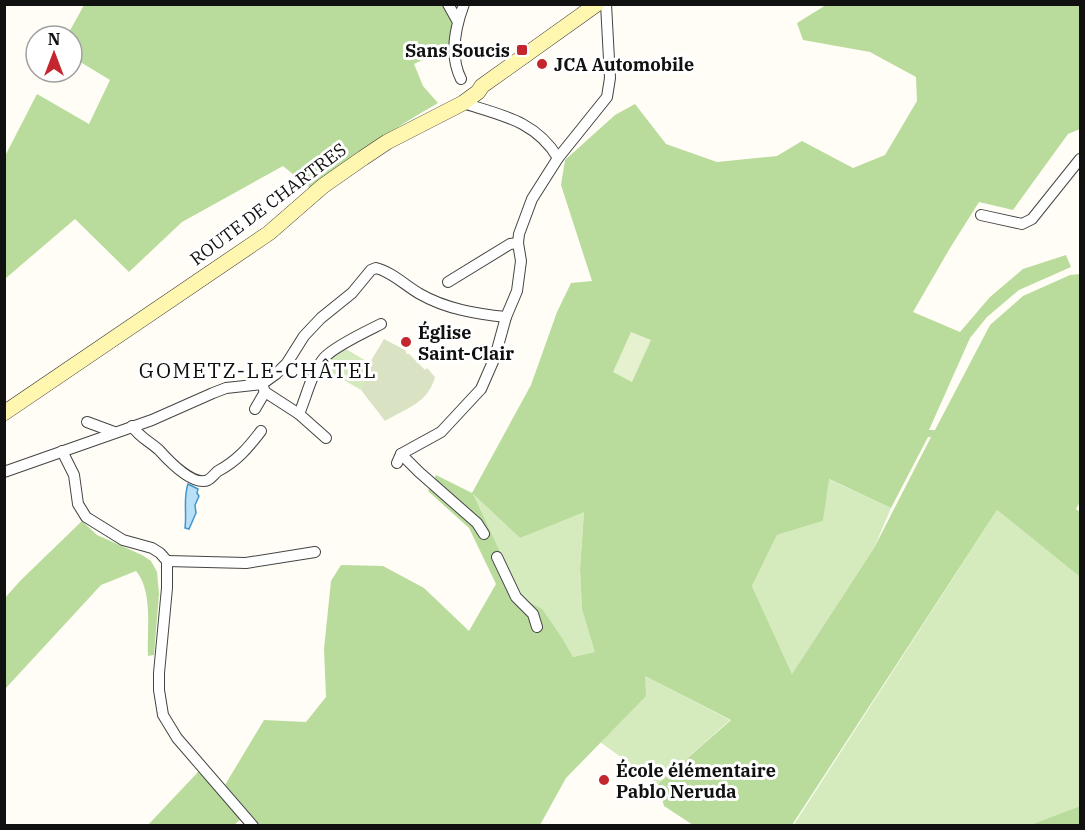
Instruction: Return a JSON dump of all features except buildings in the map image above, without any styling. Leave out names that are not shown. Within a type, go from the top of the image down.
[{"type":"main road","name":"ROUTE DE CHARTRES","points":[[4,414],[269,233],[323,186],[363,158],[387,142],[462,103],[482,86],[604,5]]},
{"type":"street","points":[[448,4],[458,22]]},
{"type":"street","points":[[461,79],[457,71],[454,48],[458,22],[464,4]]},
{"type":"street","points":[[484,534],[477,523],[419,472],[399,458],[441,432],[481,389],[495,357],[506,317],[517,291],[521,261],[519,238],[532,199],[558,158],[607,97],[610,78],[604,5]]},
{"type":"street","points":[[462,103],[510,119],[536,131],[549,143],[558,158]]},
{"type":"street","points":[[981,216],[1022,224],[1032,219],[1080,159]]},
{"type":"street","points":[[509,228],[519,238]]},
{"type":"street","points":[[448,282],[519,238]]},
{"type":"street","points":[[255,409],[263,388],[287,363],[304,336],[321,318],[352,293],[371,270],[376,268],[387,272],[435,301],[477,314],[506,317]]},
{"type":"street","points":[[299,414],[307,389],[324,357],[381,324]]},
{"type":"street","points":[[4,472],[152,420],[219,391],[263,388],[299,414],[326,438]]},
{"type":"street","points":[[87,422],[114,432]]},
{"type":"street","points":[[132,426],[137,435],[153,445],[180,471],[197,481],[210,480],[215,473],[227,468],[237,460],[261,431]]},
{"type":"street","points":[[62,451],[74,475],[78,504],[86,517],[123,540],[152,548],[167,561],[167,588],[159,673],[163,715],[177,738],[253,825]]},
{"type":"street","points":[[167,561],[246,563],[315,552]]},
{"type":"street","points":[[497,557],[516,597],[533,614],[537,627]]},
{"type":"green space","points":[[84,5],[446,5],[453,16],[450,46],[414,64],[423,86],[438,103],[372,143],[310,188],[283,166],[182,222],[129,272],[75,219],[6,278],[5,285],[5,156],[37,94],[89,124],[110,80],[84,64],[84,24],[74,24]]},
{"type":"green space","points":[[826,5],[1080,5],[1080,129],[1068,134],[1013,210],[979,202],[913,312],[960,332],[990,297],[1023,269],[1066,255],[1071,267],[1019,290],[987,317],[970,338],[929,430],[935,430],[990,325],[1023,296],[1070,275],[1080,274],[1080,502],[1076,509],[1080,512],[1080,577],[997,510],[792,825],[693,825],[664,806],[658,784],[731,720],[645,676],[646,696],[566,778],[540,825],[260,825],[225,785],[264,720],[306,722],[326,697],[324,649],[331,581],[341,565],[383,566],[424,588],[469,631],[496,584],[469,528],[428,491],[436,475],[472,493],[531,385],[557,312],[571,283],[592,281],[561,185],[565,160],[615,115],[635,104],[666,144],[717,162],[777,156],[802,141],[853,168],[885,155],[917,101],[916,77],[870,52],[803,40],[797,23]],"holes":[[[928,437],[931,437],[874,548],[792,674],[752,586],[777,535],[823,521],[829,479],[891,508]],[[473,494],[520,538],[584,512],[580,569],[582,609],[595,652],[573,657],[542,609],[516,595],[502,556]]]},
{"type":"green space","points":[[631,332],[651,340],[632,382],[613,372]]},
{"type":"green space","points":[[384,339],[405,350],[435,377],[432,386],[422,399],[385,421],[361,390],[369,364]]},
{"type":"green space","points":[[344,348],[370,363],[361,390],[321,367],[331,355]]},
{"type":"green space","points":[[828,479],[891,508],[874,548],[792,674],[752,586],[777,535],[823,521]]},
{"type":"green space","points":[[472,493],[520,538],[584,511],[580,569],[582,608],[596,652],[573,657],[516,595],[502,556]]},
{"type":"green space","points":[[997,510],[1080,577],[1080,806],[1030,825],[793,826]]},
{"type":"green space","points":[[82,521],[97,535],[151,561],[157,572],[159,594],[154,655],[148,656],[147,600],[145,589],[136,571],[101,585],[5,689],[5,598]]},
{"type":"green space","points":[[645,676],[730,720],[658,784],[600,742],[645,696]]},
{"type":"green space","points":[[199,771],[241,819],[234,825],[147,826]]},
{"type":"green space","points":[[1080,806],[1080,825],[1030,825]]},
{"type":"water","points":[[188,484],[198,489],[199,496],[195,505],[196,513],[189,529],[185,528]]},
{"type":"place","name":"Sans Soucis","points":[[522,50]]},
{"type":"place","name":"JCA Automobile","points":[[542,64]]},
{"type":"place","name":"Église Saint-Clair","points":[[406,342]]},
{"type":"place","name":"École élémentaire Pablo Neruda","points":[[604,780]]},
{"type":"district","name":"GOMETZ-LE-CHÂTEL","points":[[258,370]]}]
